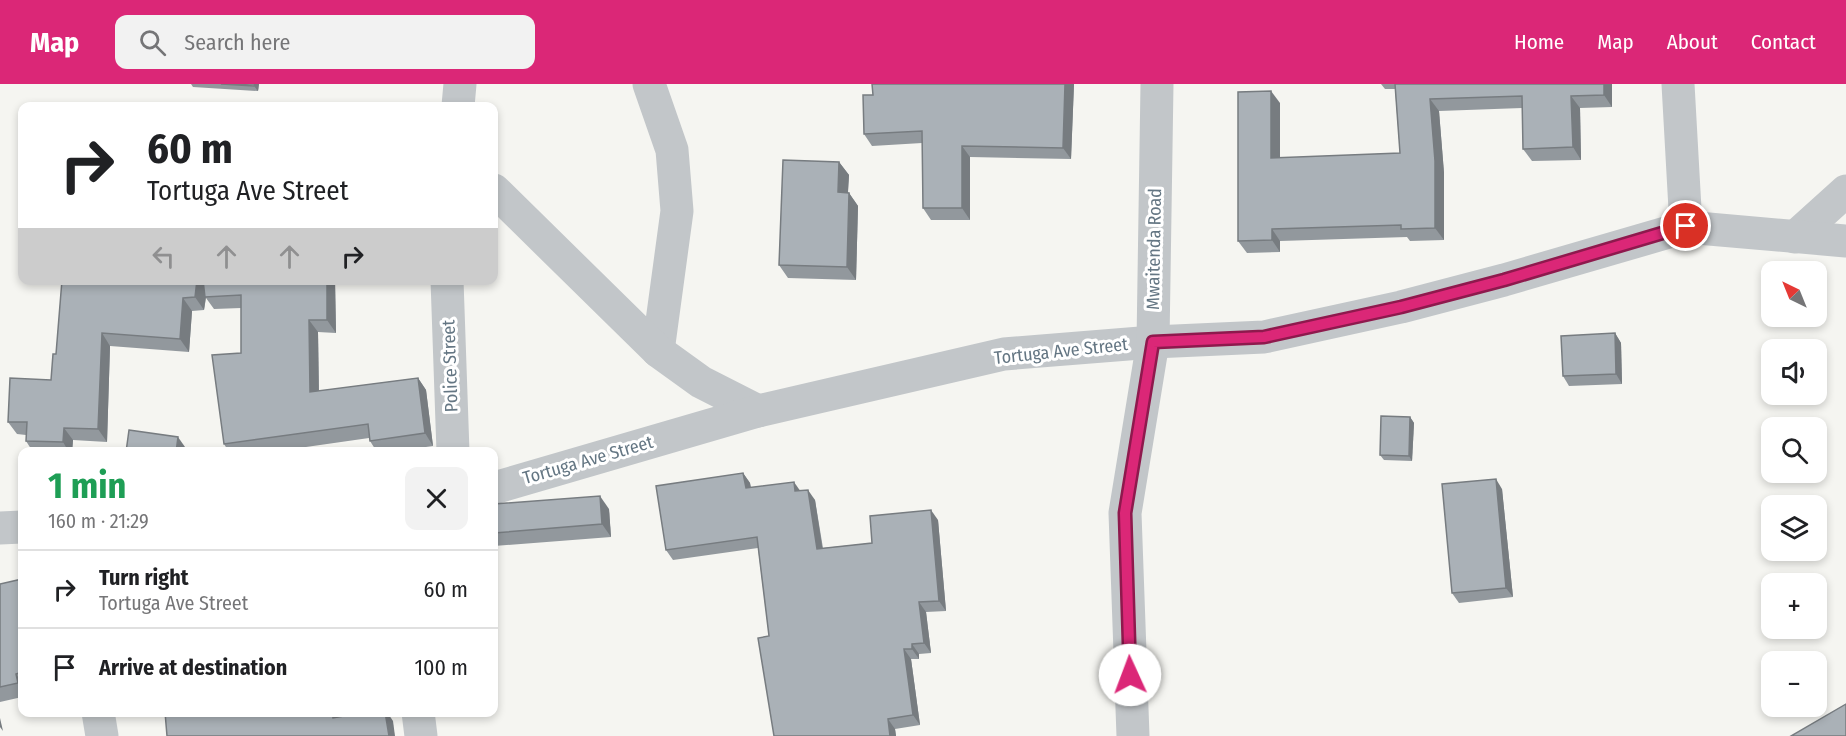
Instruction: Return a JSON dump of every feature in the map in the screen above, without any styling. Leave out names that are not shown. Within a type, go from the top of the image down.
[{"type":"street","points":[[649,84],[672,150],[678,211],[658,351]]},
{"type":"street","name":"Mwaitenda Road","points":[[1133,736],[1125,513],[1153,342],[1157,84]]},
{"type":"street","points":[[1678,84],[1686,226]]},
{"type":"street","points":[[1795,237],[1846,191]]},
{"type":"street","points":[[498,194],[658,351],[701,382],[758,411]]},
{"type":"street","name":"Tortuga Ave Street","points":[[498,487],[758,411],[1004,354],[1153,342],[1264,337],[1424,301],[1504,280],[1686,226],[1846,241]]},
{"type":"street","name":"Police Street","points":[[447,285],[453,447]]},
{"type":"street","points":[[0,528],[18,527]]},
{"type":"street","points":[[99,717],[102,736]]},
{"type":"street","points":[[419,717],[421,736]]},
{"type":"building","points":[[221,84],[255,84],[254,86]]},
{"type":"building","points":[[872,84],[1065,84],[1063,148],[962,146],[962,208],[923,208],[922,131],[864,134],[863,95],[873,95]]},
{"type":"building","points":[[1395,84],[1604,84],[1604,95],[1571,96],[1573,147],[1523,149],[1522,96],[1430,99],[1435,161],[1435,228],[1401,229],[1401,225],[1272,229],[1272,240],[1238,241],[1238,92],[1271,91],[1271,158],[1400,153]]},
{"type":"building","points":[[783,160],[839,162],[838,192],[849,193],[847,267],[779,265]]},
{"type":"building","points":[[62,285],[196,285],[195,297],[183,298],[180,339],[102,333],[98,429],[64,428],[63,442],[26,441],[27,422],[8,422],[10,378],[51,380],[53,354],[56,354]]},
{"type":"building","points":[[204,285],[327,285],[327,320],[309,320],[310,392],[418,378],[425,433],[370,441],[368,424],[224,444],[212,355],[241,353],[241,295],[205,297]]},
{"type":"building","points":[[1615,333],[1616,374],[1563,376],[1561,336]]},
{"type":"building","points":[[1381,416],[1410,417],[1409,456],[1380,455]]},
{"type":"building","points":[[129,430],[178,437],[177,447],[127,447]]},
{"type":"building","points":[[743,473],[746,488],[794,482],[795,491],[808,490],[817,549],[872,543],[870,516],[931,510],[939,601],[919,602],[924,643],[912,644],[912,649],[904,649],[913,715],[888,719],[890,736],[774,736],[758,638],[769,636],[757,537],[666,550],[656,486]]},
{"type":"building","points":[[1496,479],[1506,588],[1452,593],[1442,484]]},
{"type":"building","points":[[600,496],[602,524],[498,533],[498,504]]},
{"type":"building","points":[[18,580],[18,673],[16,674],[18,683],[0,687],[0,584]]},
{"type":"building","points":[[1846,704],[1846,736],[1791,736],[1827,717]]},
{"type":"building","points":[[165,717],[386,717],[389,736],[167,736]]},
{"type":"route","points":[[1130,675],[1125,513],[1153,342],[1264,337],[1401,307],[1504,280],[1686,226]]}]
